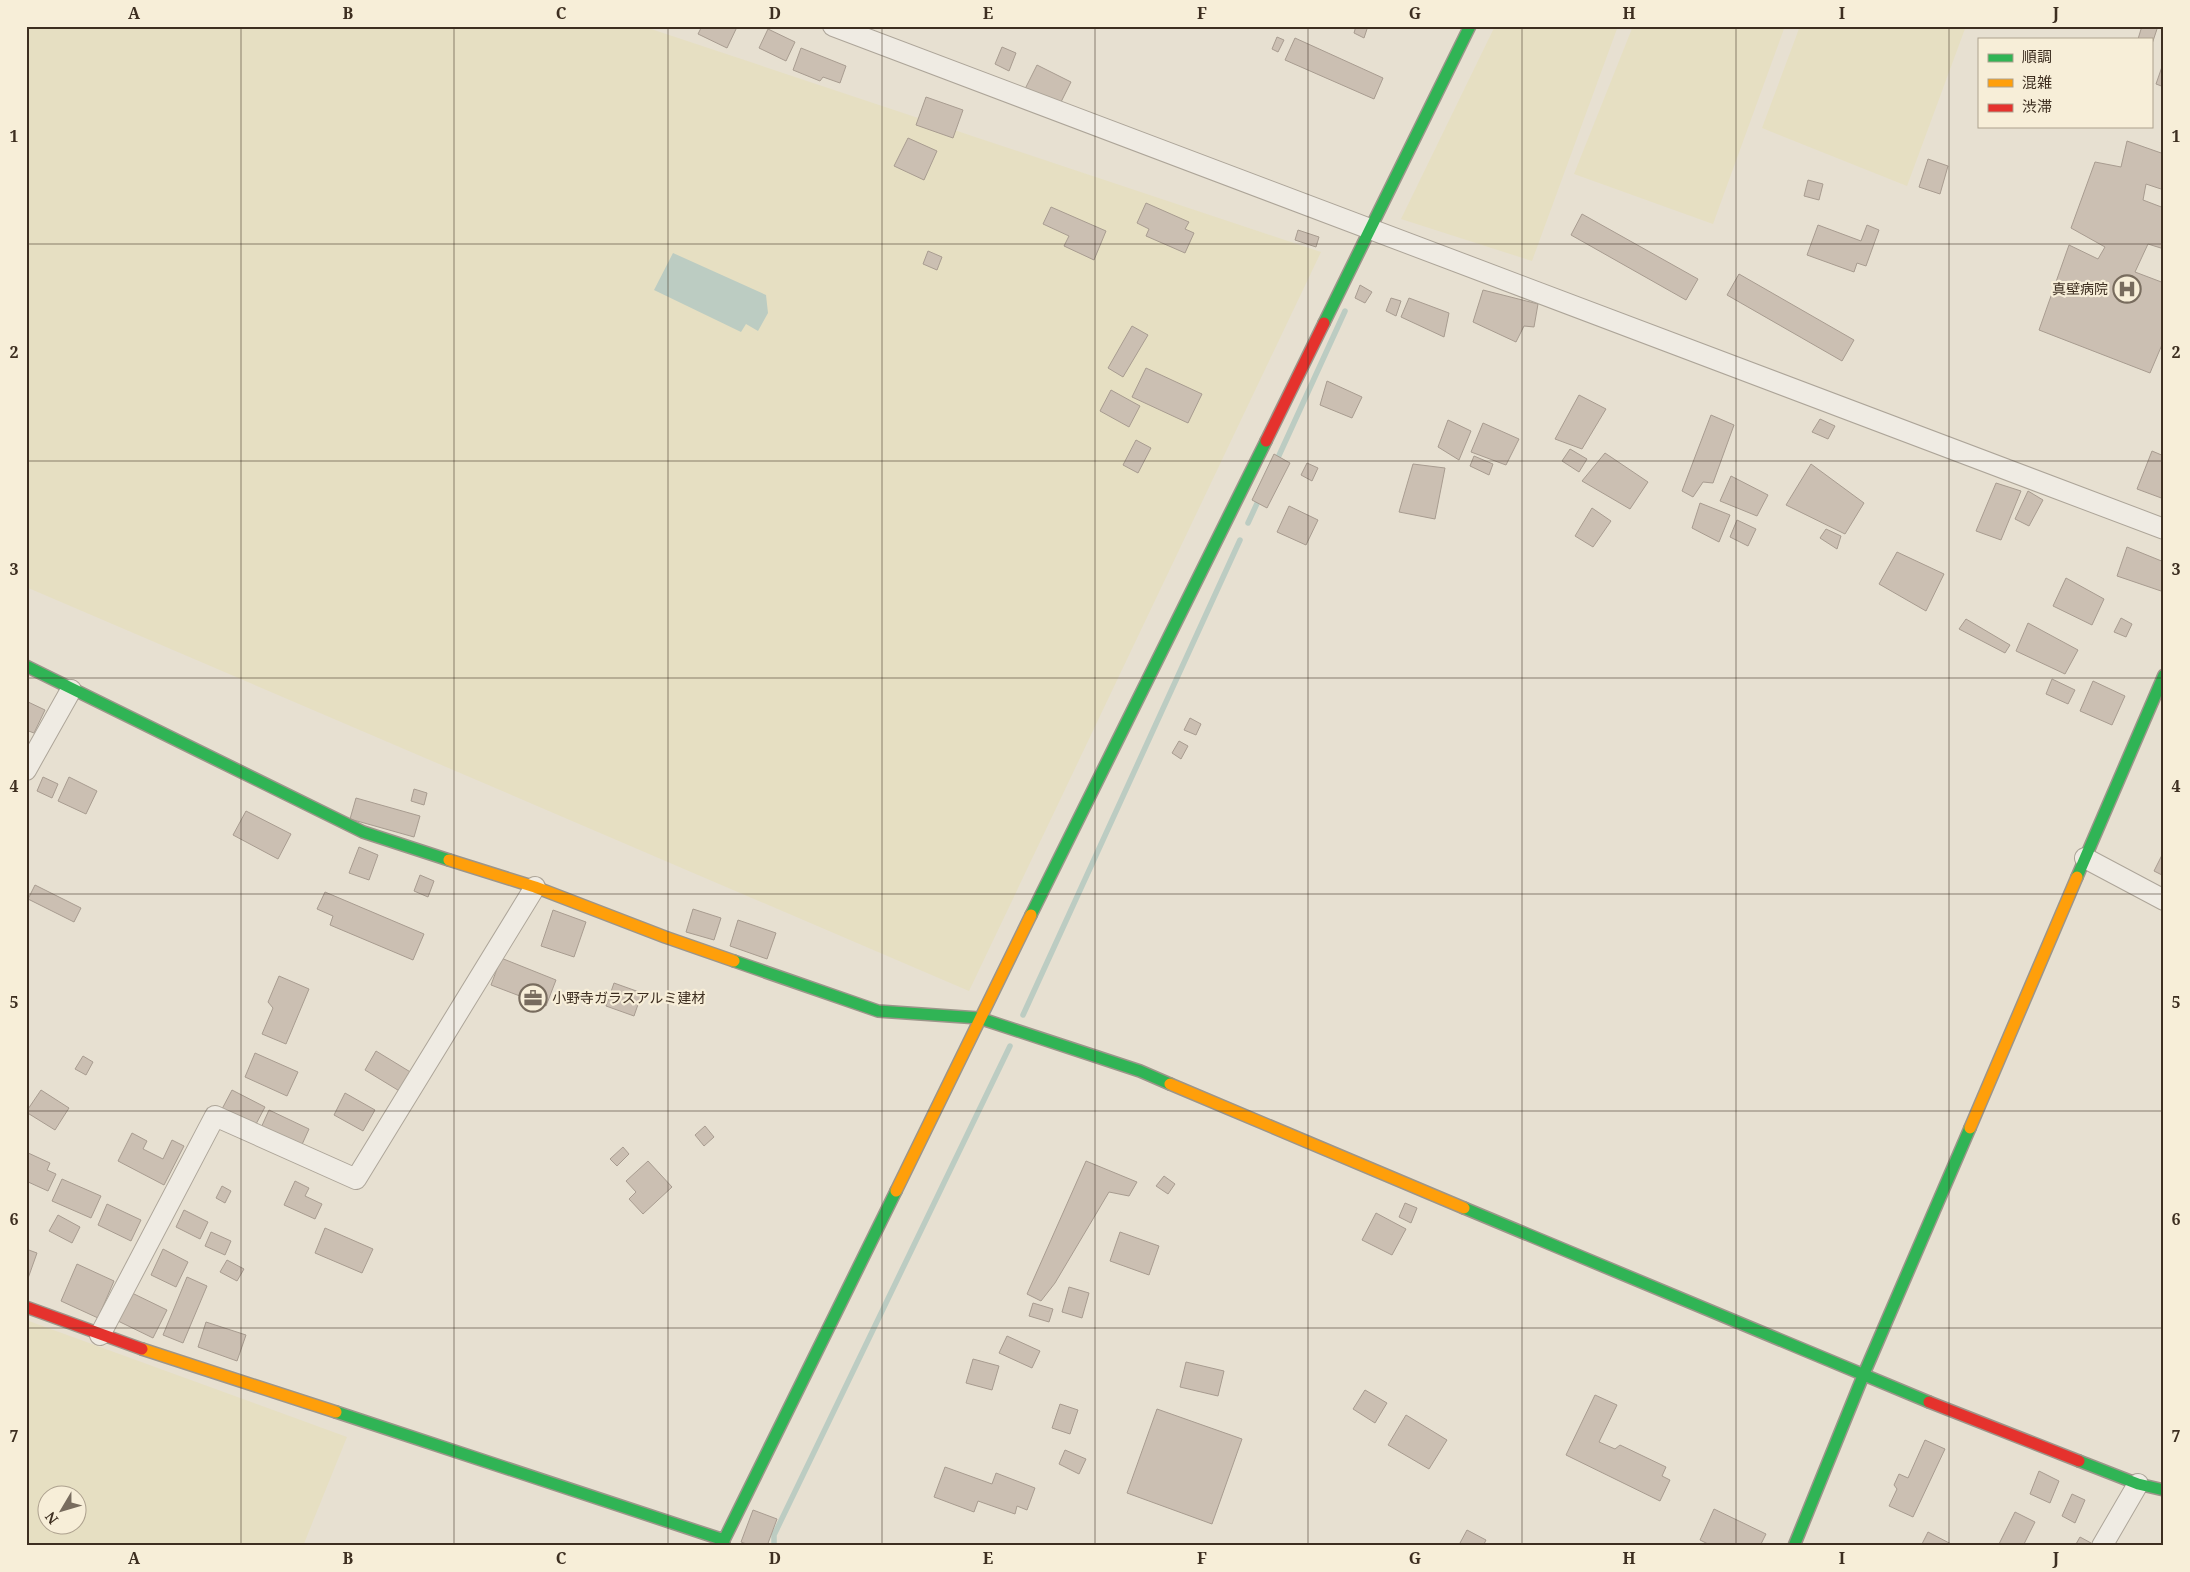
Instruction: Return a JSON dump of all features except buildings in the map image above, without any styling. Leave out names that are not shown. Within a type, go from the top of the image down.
[{"type":"street","points":[[833,26],[1370,231],[2164,529]]},
{"type":"street","points":[[26,1307],[100,1335],[728,1544],[979,1018],[1227,522],[1470,26]]},
{"type":"street","points":[[26,666],[71,690],[363,832],[535,887],[665,937],[878,1011],[979,1018],[1140,1071],[1863,1376],[2138,1484],[2164,1490]]},
{"type":"street","points":[[1794,1546],[1863,1376],[2164,675]]},
{"type":"street","points":[[26,770],[71,690]]},
{"type":"street","points":[[2085,858],[2164,900]]},
{"type":"street","points":[[100,1335],[215,1116],[356,1179],[535,887]]},
{"type":"street","points":[[2102,1546],[2138,1484]]},
{"type":"shaded area","points":[[26,26],[642,26],[1321,252],[969,991],[26,587]]},
{"type":"shaded area","points":[[1495,26],[1618,26],[1532,261],[1401,219]]},
{"type":"shaded area","points":[[1633,26],[1785,26],[1713,224],[1574,174]]},
{"type":"shaded area","points":[[1800,26],[1966,26],[1907,186],[1762,128]]},
{"type":"shaded area","points":[[673,253],[766,295],[768,313],[758,331],[746,324],[741,332],[654,290]]},
{"type":"shaded area","points":[[26,1320],[347,1437],[303,1546],[26,1546]]},
{"type":"waterway","points":[[1276,462],[1345,311]]},
{"type":"waterway","points":[[1248,523],[1260,497]]},
{"type":"waterway","points":[[1023,1015],[1240,540]]},
{"type":"waterway","points":[[774,1546],[774,1535],[1010,1046]]},
{"type":"traffic: fast","points":[[1324,323],[1470,26]]},
{"type":"traffic: fast","points":[[1031,915],[1266,441]]},
{"type":"traffic: fast","points":[[26,666],[363,832],[449,860]]},
{"type":"traffic: fast","points":[[2077,877],[2164,675]]},
{"type":"traffic: fast","points":[[734,961],[878,1011],[979,1018],[1140,1071],[1170,1084]]},
{"type":"traffic: fast","points":[[1794,1546],[1863,1376],[1970,1128]]},
{"type":"traffic: fast","points":[[724,1546],[724,1540],[896,1191]]},
{"type":"traffic: fast","points":[[1464,1208],[1929,1402]]},
{"type":"traffic: fast","points":[[336,1412],[724,1540]]},
{"type":"traffic: fast","points":[[2079,1461],[2138,1484],[2164,1490]]},
{"type":"traffic: slow","points":[[449,860],[535,887],[665,937],[734,961]]},
{"type":"traffic: slow","points":[[1970,1128],[2077,877]]},
{"type":"traffic: slow","points":[[896,1191],[1031,915]]},
{"type":"traffic: slow","points":[[1170,1084],[1464,1208]]},
{"type":"traffic: slow","points":[[142,1349],[336,1412]]},
{"type":"traffic: jam","points":[[1266,441],[1324,323]]},
{"type":"traffic: jam","points":[[26,1307],[142,1349]]},
{"type":"traffic: jam","points":[[1929,1402],[2079,1461]]},
{"type":"place","name":"真壁病院","points":[[2127,289]]},
{"type":"place","name":"小野寺ガラスアルミ建材","points":[[533,998]]}]
